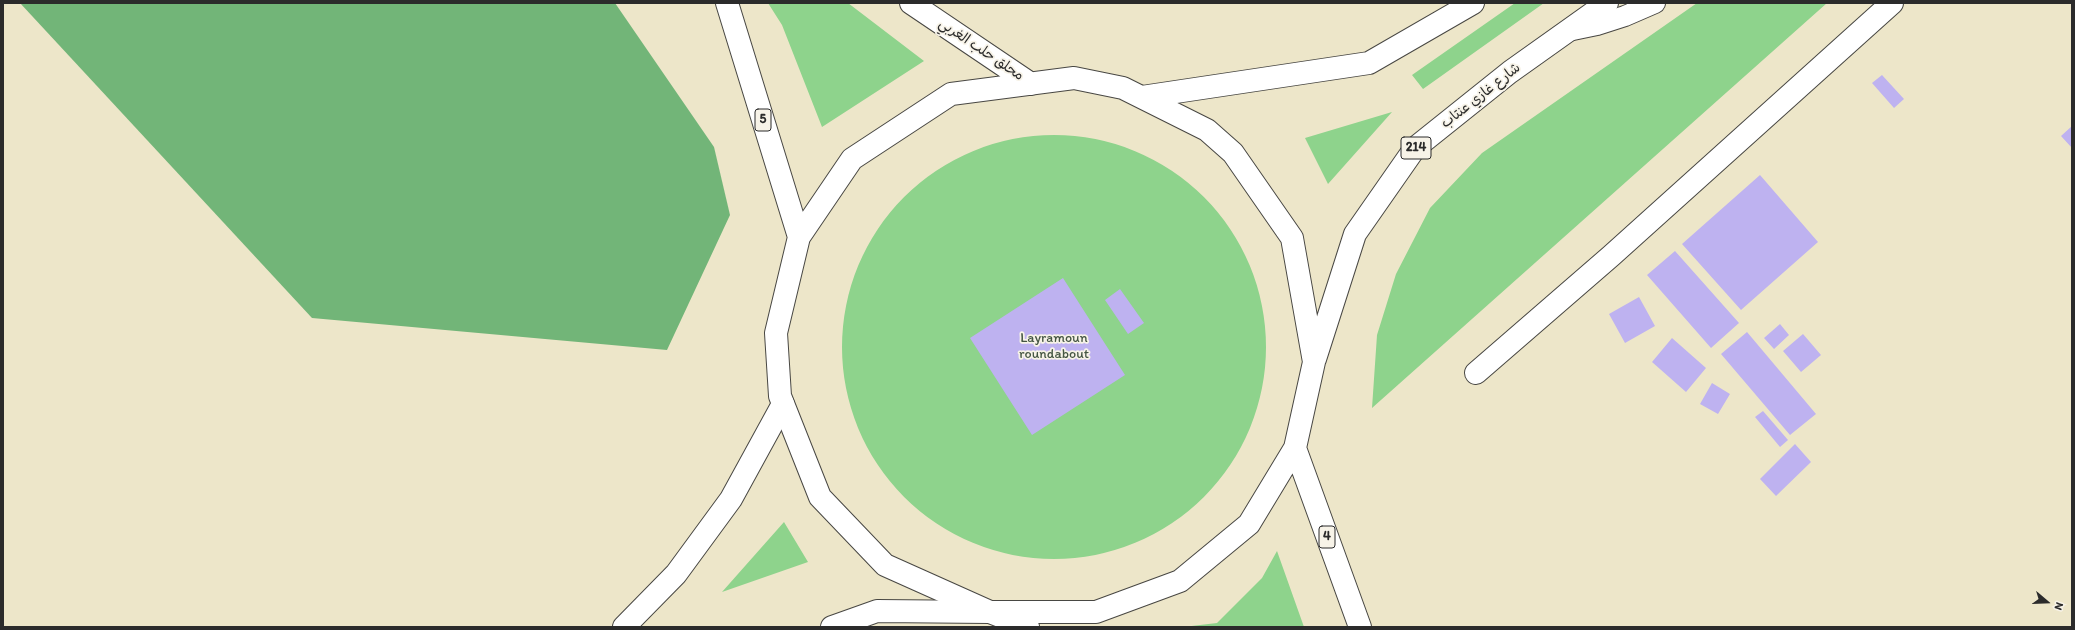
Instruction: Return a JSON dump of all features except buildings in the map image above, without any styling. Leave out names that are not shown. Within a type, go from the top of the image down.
[{"type":"main road","name":"5","points":[[727,3],[799,238]]},
{"type":"main road","name":"محلق حلب الغربي","points":[[911,3],[1031,84]]},
{"type":"main road","points":[[1142,97],[1369,63],[1473,3]]},
{"type":"main road","name":"شارع غازي عنتاب","points":[[1295,448],[1314,362],[1355,234],[1416,148],[1510,72],[1607,3]]},
{"type":"main road","points":[[1476,373],[1611,256],[1892,3]]},
{"type":"main road","points":[[1028,627],[990,612],[885,565],[820,497],[783,404],[780,396],[776,333],[799,238],[852,159],[951,94],[1074,78],[1123,88],[1207,130],[1233,153],[1292,238],[1314,362]]},
{"type":"main road","points":[[624,627],[676,574],[731,499],[783,404]]},
{"type":"main road","points":[[832,627],[877,611],[1096,612],[1180,581],[1248,524],[1295,448]]},
{"type":"main road","name":"4","points":[[1295,448],[1360,627]]},
{"type":"lane","points":[[1568,31],[1597,25],[1625,16],[1655,3]]},
{"type":"green space","points":[[20,3],[615,3],[714,147],[730,215],[667,350],[312,318]]},
{"type":"green space","points":[[768,3],[848,3],[924,61],[822,127],[782,25]]},
{"type":"green space","points":[[1515,3],[1544,3],[1423,89],[1412,75]]},
{"type":"green space","points":[[1697,3],[1827,3],[1372,408],[1377,335],[1396,274],[1430,208],[1482,153]]},
{"type":"green space","points":[[1392,112],[1328,184],[1305,138]]},
{"type":"green space","name":"Layramoun roundabout","points":[[1054,135],[1095,139],[1135,151],[1172,171],[1204,197],[1230,229],[1250,266],[1262,306],[1266,347],[1262,388],[1250,428],[1230,465],[1204,497],[1172,523],[1135,543],[1095,555],[1054,559],[1013,555],[973,543],[936,523],[904,497],[878,465],[858,428],[846,388],[842,347],[846,306],[858,266],[878,229],[904,197],[936,171],[973,151],[1013,139]]},
{"type":"green space","points":[[784,522],[808,562],[722,592]]},
{"type":"green space","points":[[1277,551],[1304,627],[1183,627],[1217,623],[1262,578]]}]
